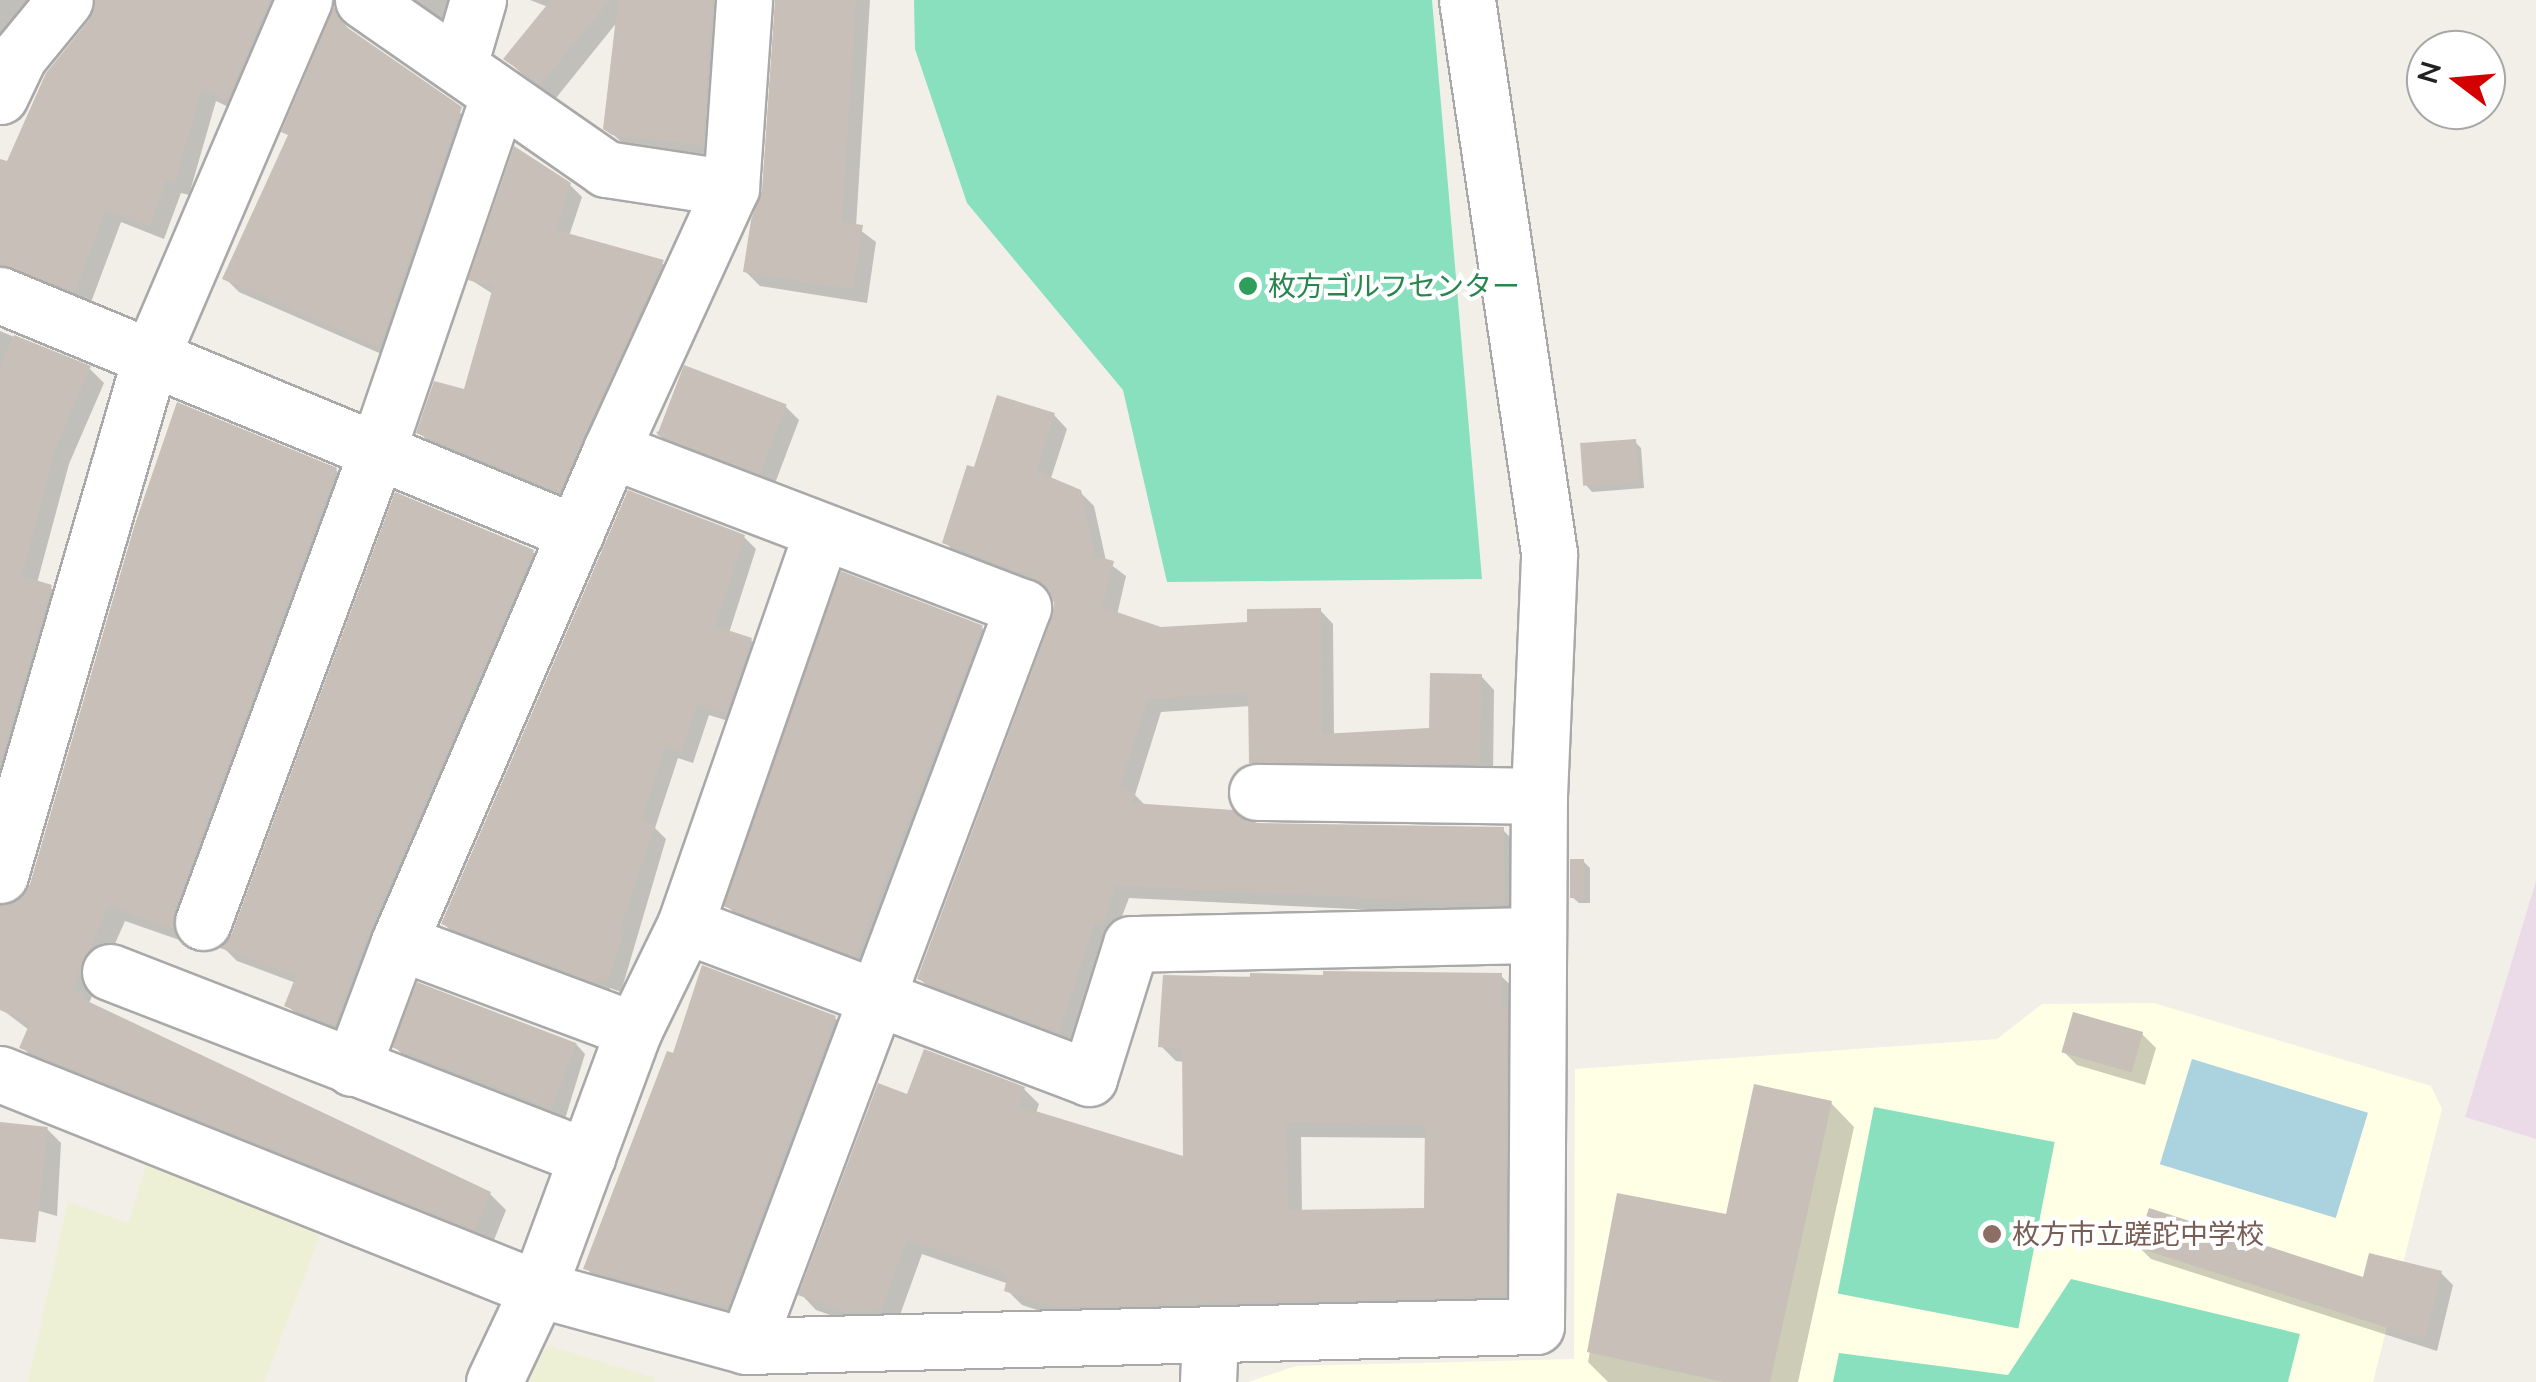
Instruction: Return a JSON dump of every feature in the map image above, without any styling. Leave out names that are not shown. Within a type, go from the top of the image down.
[{"type":"street","points":[[0,96],[19,56],[65,0]]},
{"type":"street","points":[[0,874],[150,359],[304,0]]},
{"type":"street","points":[[363,0],[606,169],[730,188]]},
{"type":"street","points":[[203,922],[377,451],[479,80],[478,0]]},
{"type":"street","points":[[352,1068],[399,942],[611,450],[730,188],[744,0]]},
{"type":"street","points":[[0,1074],[538,1289],[746,1346],[1209,1359],[1536,1326],[1539,796],[1549,552],[1467,0]]},
{"type":"street","points":[[0,295],[576,534]]},
{"type":"street","points":[[611,450],[1023,607],[746,1346]]},
{"type":"street","points":[[494,1382],[538,1289],[634,1030],[686,925],[822,532]]},
{"type":"street","points":[[1256,792],[1539,796]]},
{"type":"street","points":[[686,925],[1088,1078],[1131,944],[1537,935]]},
{"type":"street","points":[[399,942],[634,1030]]},
{"type":"street","points":[[110,972],[587,1157]]},
{"type":"shaded area","points":[[2536,881],[2536,1139],[2465,1117]]},
{"type":"shaded area","name":"枚方市立蹉跎中学校","points":[[2154,1003],[2431,1086],[2442,1109],[2373,1382],[1248,1382],[1296,1366],[1574,1359],[1575,1069],[1997,1039],[2042,1004]]},
{"type":"shaded area","points":[[151,1150],[308,1224],[319,1238],[264,1382],[28,1382],[68,1202],[128,1223]]},
{"type":"shaded area","points":[[550,1346],[655,1378],[653,1382],[520,1382],[532,1357]]},
{"type":"green space","name":"枚方ゴルフセンター","points":[[914,0],[1432,0],[1482,579],[1167,582],[1123,390],[967,203],[915,49]]},
{"type":"green space","points":[[1874,1107],[2055,1142],[2018,1329],[1838,1294]]},
{"type":"green space","points":[[2071,1279],[2300,1334],[2288,1382],[1833,1382],[1839,1353],[2008,1375]]},
{"type":"water","points":[[2192,1059],[2368,1113],[2336,1218],[2160,1164]]},
{"type":"building","points":[[95,0],[270,0],[227,101],[202,89],[175,182],[167,180],[150,226],[106,210],[75,292],[0,264],[0,159],[7,161],[46,73],[89,20]]},
{"type":"building","points":[[551,0],[610,0],[540,85],[503,59]]},
{"type":"building","points":[[618,0],[713,0],[703,146],[612,135],[603,129]]},
{"type":"building","points":[[775,0],[856,0],[842,222],[863,225],[853,290],[743,272],[751,220],[762,190]]},
{"type":"building","points":[[334,7],[345,26],[462,107],[379,347],[222,279],[288,135],[281,132]]},
{"type":"building","points":[[514,146],[571,183],[556,230],[664,260],[559,492],[416,433],[434,381],[464,389],[493,287],[468,280]]},
{"type":"building","points":[[14,335],[91,366],[55,449],[22,576],[52,585],[0,763],[0,366]]},
{"type":"building","points":[[684,365],[787,404],[760,474],[657,435]]},
{"type":"building","points":[[997,395],[1055,413],[1036,471],[1081,490],[1095,556],[1114,561],[1102,607],[1161,627],[1247,622],[1247,609],[1321,608],[1322,734],[1429,728],[1430,673],[1482,674],[1480,764],[1249,763],[1248,693],[1148,699],[1120,787],[1135,792],[1132,803],[1233,810],[1257,823],[1504,827],[1505,904],[1116,886],[1103,925],[1095,923],[1059,1033],[917,979],[1054,603],[1048,588],[1035,578],[942,543],[967,465],[974,467]]},
{"type":"building","points":[[177,402],[337,468],[174,911],[173,929],[109,906],[72,989],[85,995],[83,999],[491,1192],[475,1230],[19,1048],[30,1023],[0,1010],[0,905],[21,898],[30,884],[134,527]]},
{"type":"building","points":[[1636,439],[1639,482],[1583,486],[1580,443]]},
{"type":"building","points":[[628,490],[745,535],[715,626],[752,638],[726,713],[697,704],[681,752],[665,747],[642,820],[655,825],[620,930],[624,932],[608,981],[598,978],[596,983],[441,924]]},
{"type":"building","points":[[395,492],[534,550],[370,930],[334,1026],[284,1006],[296,976],[220,948],[232,933]]},
{"type":"building","points":[[841,571],[983,625],[856,957],[714,902]]},
{"type":"building","points":[[1570,859],[1584,859],[1584,898],[1570,898]]},
{"type":"building","points":[[702,965],[836,1016],[727,1308],[583,1269],[667,1051],[673,1053]]},
{"type":"building","points":[[1323,971],[1502,973],[1502,1007],[1507,1007],[1505,1296],[1054,1307],[1004,1291],[1008,1275],[907,1240],[881,1311],[844,1312],[798,1295],[878,1083],[907,1094],[924,1049],[1025,1087],[1019,1106],[1183,1156],[1182,1049],[1158,1047],[1163,975],[1323,975]],"holes":[[[1287,1122],[1425,1124],[1424,1208],[1288,1210]]]},
{"type":"building","points":[[417,982],[577,1043],[552,1109],[392,1047]]},
{"type":"building","points":[[2073,1012],[2143,1032],[2132,1072],[2061,1052]]},
{"type":"building","points":[[1754,1084],[1832,1101],[1770,1382],[1724,1382],[1587,1352],[1617,1193],[1726,1214]]},
{"type":"building","points":[[0,1122],[48,1127],[36,1242],[0,1239]]},
{"type":"building","points":[[2149,1208],[2363,1277],[2369,1253],[2442,1271],[2425,1340],[2136,1247]]},
{"type":"place","name":"枚方ゴルフセンター","points":[[1248,286]]},
{"type":"place","name":"枚方市立蹉跎中学校","points":[[1992,1234]]}]
